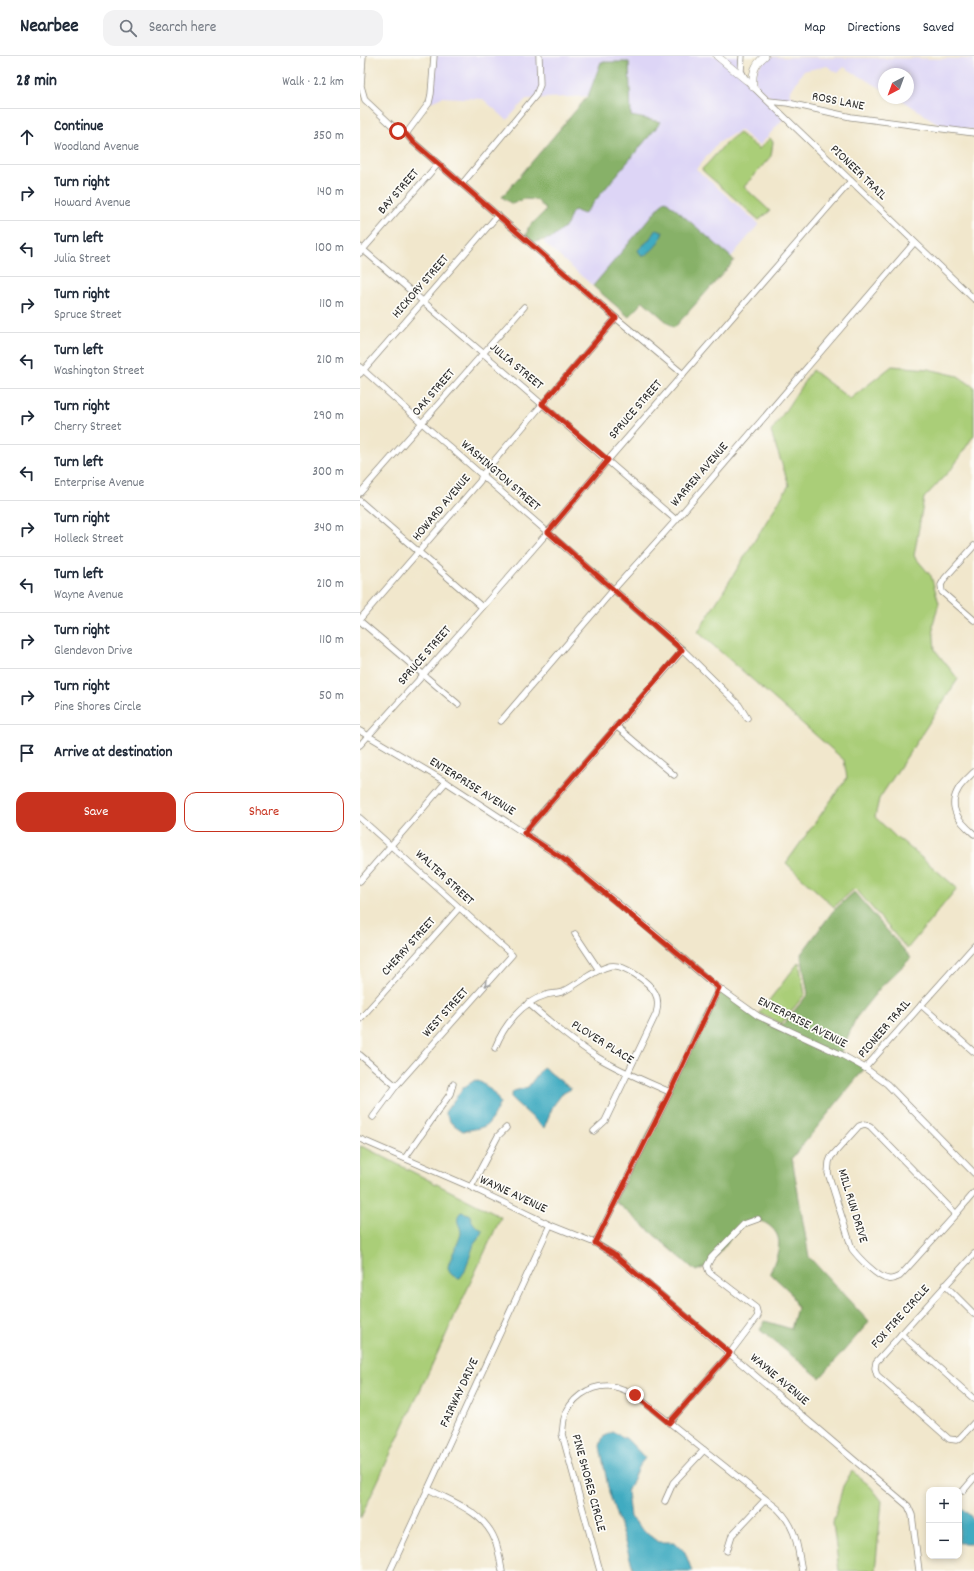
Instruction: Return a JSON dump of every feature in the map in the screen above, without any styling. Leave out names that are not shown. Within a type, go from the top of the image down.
[{"type":"main road","points":[[717,56],[746,80]]},
{"type":"main road","points":[[753,87],[752,75],[755,67],[765,56]]},
{"type":"street","points":[[362,56],[361,86],[365,100],[398,131],[406,134],[438,164],[683,374]]},
{"type":"street","points":[[406,134],[429,103],[434,56]]},
{"type":"street","points":[[462,184],[536,95],[540,85],[539,56]]},
{"type":"street","points":[[742,56],[741,71],[746,80]]},
{"type":"street","name":"PIONEER TRAIL","points":[[746,80],[974,299]]},
{"type":"street","name":"ROSS LANE","points":[[769,101],[788,103],[851,117],[974,133]]},
{"type":"street","name":"BAY STREET","points":[[361,250],[438,164]]},
{"type":"street","name":"SPRUCE STREET","points":[[360,745],[548,532],[608,460],[851,181]]},
{"type":"street","name":"HICKORY STREET","points":[[361,370],[498,215]]},
{"type":"street","name":"WARREN AVENUE","points":[[501,721],[676,520],[914,242]]},
{"type":"street","name":"JULIA STREET","points":[[361,250],[423,301],[676,520]]},
{"type":"street","name":"OAK STREET","points":[[360,493],[524,307]]},
{"type":"street","name":"HOWARD AVENUE","points":[[360,620],[480,481],[482,475],[616,318]]},
{"type":"street","name":"WASHINGTON STREET","points":[[361,370],[682,650],[739,705],[747,718]]},
{"type":"street","points":[[360,501],[482,607]]},
{"type":"street","points":[[974,546],[945,578],[941,586],[942,592],[974,620]]},
{"type":"street","points":[[360,620],[458,704]]},
{"type":"street","points":[[524,833],[682,650]]},
{"type":"street","points":[[616,726],[674,775]]},
{"type":"street","name":"ENTERPRISE AVENUE","points":[[360,731],[446,782],[562,858],[719,988],[758,1016],[840,1054],[865,1068]]},
{"type":"street","points":[[974,772],[959,788],[955,796],[954,808],[960,823],[974,834]]},
{"type":"street","points":[[360,881],[446,782]]},
{"type":"street","name":"WALTER STREET","points":[[360,818],[512,955]]},
{"type":"street","name":"CHERRY STREET","points":[[360,1019],[459,908]]},
{"type":"street","points":[[575,934],[599,970]]},
{"type":"street","name":"PIONEER TRAIL","points":[[973,948],[865,1068],[887,1084],[974,1173]]},
{"type":"street","name":"WEST STREET","points":[[373,1117],[396,1086],[512,955]]},
{"type":"street","points":[[496,1048],[500,1034],[516,1014],[528,1004],[546,995],[563,992],[610,965],[621,966],[628,969],[651,988],[657,998],[658,1006],[656,1014],[605,1121],[594,1131]]},
{"type":"street","points":[[595,1243],[670,1092],[719,988]]},
{"type":"street","name":"PLOVER PLACE","points":[[528,1004],[567,1035],[597,1056],[670,1092]]},
{"type":"street","points":[[921,1005],[974,1052]]},
{"type":"street","points":[[360,1055],[396,1086]]},
{"type":"street","points":[[405,1158],[450,1094],[453,1084]]},
{"type":"street","name":"MILL RUN DRIVE","points":[[956,1214],[870,1126],[865,1124],[859,1126],[831,1157],[828,1173],[852,1249],[881,1276],[888,1279],[900,1276],[956,1214],[974,1193]]},
{"type":"street","points":[[471,1187],[498,1136],[506,1128]]},
{"type":"street","name":"WAYNE AVENUE","points":[[360,1139],[471,1187],[550,1225],[595,1243],[613,1254],[908,1506],[912,1515],[919,1571]]},
{"type":"street","points":[[669,1423],[730,1353],[758,1316],[756,1308],[709,1272],[707,1266],[711,1258],[744,1224],[758,1220]]},
{"type":"street","name":"FAIRWAY DRIVE","points":[[390,1571],[550,1225]]},
{"type":"street","name":"FOX FIRE CIRCLE","points":[[974,1254],[876,1362],[875,1368],[877,1375],[948,1439],[956,1440],[960,1438],[974,1423]]},
{"type":"street","points":[[945,1285],[974,1314]]},
{"type":"street","points":[[901,1334],[974,1399]]},
{"type":"street","name":"PINE SHORES CIRCLE","points":[[600,1571],[562,1434],[564,1418],[570,1405],[587,1391],[598,1387],[609,1386],[621,1388],[635,1395],[786,1517],[795,1536],[802,1571]]},
{"type":"street","points":[[665,1501],[673,1483],[704,1450]]},
{"type":"street","points":[[963,1491],[974,1478]]},
{"type":"street","points":[[428,1489],[468,1509],[487,1525],[496,1541],[502,1571]]},
{"type":"street","points":[[727,1551],[732,1535],[765,1500]]},
{"type":"shaded area","points":[[434,56],[742,56],[741,65],[746,80],[785,117],[759,146],[740,130],[718,143],[696,169],[759,224],[731,257],[665,200],[593,286],[544,243],[545,240],[552,238],[567,225],[571,214],[575,210],[580,213],[660,121],[631,116],[629,62],[601,62],[588,96],[526,99],[507,120],[483,99],[442,97],[429,103]]},
{"type":"shaded area","points":[[768,57],[974,59],[974,130],[940,125],[908,104],[914,104],[914,68],[878,68],[878,87],[844,67],[838,73],[827,66],[803,71],[789,94],[799,102],[771,98],[756,85],[755,75],[758,68]]},
{"type":"green space","points":[[601,62],[629,62],[631,116],[661,122],[584,214],[574,210],[567,225],[552,238],[534,242],[526,238],[528,228],[546,210],[537,200],[524,199],[512,204],[502,197],[588,96]]},
{"type":"green space","points":[[739,133],[759,149],[770,138],[773,142],[771,156],[744,187],[770,211],[759,220],[702,169],[724,145]]},
{"type":"green space","points":[[665,200],[734,261],[674,328],[643,301],[629,317],[593,286]]},
{"type":"green space","points":[[892,366],[928,369],[958,376],[974,387],[974,435],[953,467],[924,498],[914,556],[931,576],[939,603],[933,624],[935,650],[958,679],[879,799],[875,817],[899,840],[957,888],[907,949],[856,889],[834,907],[786,863],[847,778],[844,760],[698,632],[789,485],[771,432],[812,370],[850,399]]},
{"type":"green space","points":[[854,892],[911,958],[880,988],[856,1018],[840,1054],[865,1068],[792,1158],[809,1257],[869,1322],[820,1378],[760,1330],[765,1321],[791,1329],[797,1308],[790,1292],[770,1273],[777,1256],[779,1244],[776,1233],[772,1228],[762,1222],[753,1221],[745,1225],[729,1240],[708,1265],[696,1271],[615,1201],[719,988],[758,1016],[781,1027],[808,994],[801,954],[833,911]]},
{"type":"green space","points":[[799,962],[805,994],[781,1024],[759,1013]]},
{"type":"green space","points":[[360,1146],[501,1217],[360,1519]]},
{"type":"green space","points":[[852,1471],[870,1486],[882,1501],[875,1571],[839,1571],[833,1523],[843,1486]]},
{"type":"water","points":[[656,229],[663,232],[660,240],[652,250],[642,257],[638,250],[649,240]]},
{"type":"water","points":[[543,1067],[571,1089],[562,1094],[553,1106],[544,1128],[511,1098],[514,1091],[528,1087]]},
{"type":"water","points":[[475,1080],[490,1089],[500,1103],[490,1122],[484,1127],[463,1131],[451,1123],[445,1112],[463,1088]]},
{"type":"water","points":[[461,1212],[469,1214],[474,1224],[482,1230],[482,1234],[474,1244],[465,1271],[460,1278],[452,1275],[449,1272],[448,1267],[461,1233],[457,1220]]},
{"type":"water","points":[[613,1432],[627,1439],[645,1458],[638,1467],[627,1492],[630,1517],[658,1542],[675,1542],[685,1552],[692,1571],[634,1571],[609,1492],[600,1446],[603,1437]]},
{"type":"water","points":[[962,1509],[974,1519],[974,1543],[962,1543]]},
{"type":"route","points":[[398,131],[406,134],[412,141],[616,318],[542,404],[608,460],[548,532],[682,650],[524,833],[562,858],[719,988],[670,1092],[595,1243],[613,1254],[730,1353],[669,1423],[635,1395]]}]
